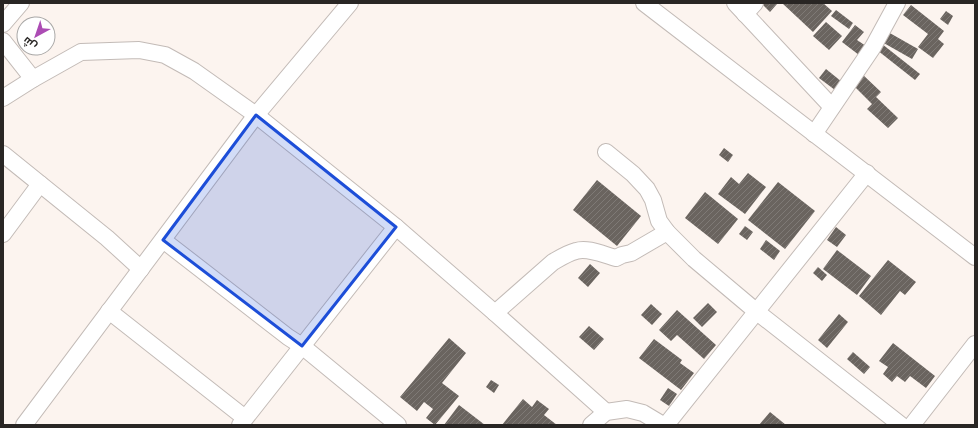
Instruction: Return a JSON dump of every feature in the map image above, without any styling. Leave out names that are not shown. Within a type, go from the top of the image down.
[{"type":"street","points":[[3,24],[21,3]]},
{"type":"street","points":[[24,425],[256,115],[350,3]]},
{"type":"street","points":[[644,3],[975,257]]},
{"type":"street","points":[[814,134],[873,47],[897,3]]},
{"type":"street","points":[[745,7],[832,107]]},
{"type":"street","points":[[3,41],[33,79]]},
{"type":"street","points":[[3,98],[81,52],[139,50],[165,55],[194,71],[256,115],[396,227],[606,412]]},
{"type":"street","points":[[606,152],[633,174],[647,189],[653,200],[659,221],[667,232],[694,259],[757,312],[901,425]]},
{"type":"street","points":[[3,154],[107,238],[142,269]]},
{"type":"street","points":[[666,425],[868,174]]},
{"type":"street","points":[[3,234],[40,184]]},
{"type":"street","points":[[109,310],[242,422],[396,227]]},
{"type":"street","points":[[495,313],[553,262],[576,250],[585,250],[616,258],[631,253],[667,232]]},
{"type":"street","points":[[163,240],[288,337],[302,346],[398,425]]},
{"type":"street","points":[[912,425],[975,344]]},
{"type":"street","points":[[591,425],[606,412],[627,409],[642,413],[663,425]]},
{"type":"highlighted area","points":[[256,115],[396,227],[302,346],[163,240]]},
{"type":"building","points":[[782,3],[823,3],[832,11],[813,32]]},
{"type":"building","points":[[762,4],[777,4],[770,12]]},
{"type":"building","points":[[911,5],[944,31],[938,39],[944,44],[933,58],[918,47],[928,34],[903,15]]},
{"type":"building","points":[[836,10],[853,23],[849,29],[831,16]]},
{"type":"building","points":[[946,11],[953,16],[948,25],[940,19]]},
{"type":"building","points":[[826,22],[842,36],[829,50],[813,36]]},
{"type":"building","points":[[855,25],[864,32],[857,40],[866,46],[859,55],[842,42]]},
{"type":"building","points":[[888,32],[918,49],[912,59],[882,42]]},
{"type":"building","points":[[882,44],[920,74],[915,80],[877,50]]},
{"type":"building","points":[[826,69],[842,82],[835,90],[819,78]]},
{"type":"building","points":[[862,74],[881,92],[876,97],[898,118],[888,128],[867,109],[872,104],[852,84]]},
{"type":"building","points":[[724,148],[733,155],[728,162],[719,155]]},
{"type":"building","points":[[748,173],[766,187],[745,214],[718,194],[731,177],[739,184]]},
{"type":"building","points":[[597,180],[641,216],[617,246],[573,210]]},
{"type":"building","points":[[778,182],[815,211],[785,249],[748,220]]},
{"type":"building","points":[[705,192],[738,219],[718,244],[685,218]]},
{"type":"building","points":[[745,226],[753,232],[747,240],[739,234]]},
{"type":"building","points":[[836,227],[846,235],[837,247],[827,240]]},
{"type":"building","points":[[766,240],[780,251],[774,260],[760,249]]},
{"type":"building","points":[[837,250],[871,276],[857,295],[823,269]]},
{"type":"building","points":[[888,260],[916,282],[905,295],[900,291],[881,315],[859,296]]},
{"type":"building","points":[[590,264],[600,273],[588,287],[578,278]]},
{"type":"building","points":[[818,267],[827,275],[822,281],[813,273]]},
{"type":"building","points":[[708,303],[717,312],[702,327],[693,318]]},
{"type":"building","points":[[651,304],[662,314],[652,325],[641,315]]},
{"type":"building","points":[[677,310],[716,345],[704,359],[677,335],[671,341],[659,330]]},
{"type":"building","points":[[839,314],[848,322],[827,348],[818,340]]},
{"type":"building","points":[[589,326],[604,339],[594,350],[579,337]]},
{"type":"building","points":[[449,338],[466,353],[442,383],[459,396],[435,425],[426,418],[433,409],[424,402],[417,411],[400,397]]},
{"type":"building","points":[[654,339],[682,360],[680,363],[694,373],[681,390],[639,358]]},
{"type":"building","points":[[893,343],[935,376],[926,388],[910,376],[905,382],[897,376],[892,382],[883,374],[888,367],[879,361]]},
{"type":"building","points":[[853,352],[870,367],[864,374],[847,359]]},
{"type":"building","points":[[491,380],[499,385],[494,393],[486,387]]},
{"type":"building","points":[[668,388],[677,394],[669,406],[660,400]]},
{"type":"building","points":[[523,399],[532,407],[537,400],[549,409],[544,415],[557,425],[502,425]]},
{"type":"building","points":[[459,405],[485,425],[444,425]]},
{"type":"building","points":[[770,412],[786,425],[759,425]]}]
